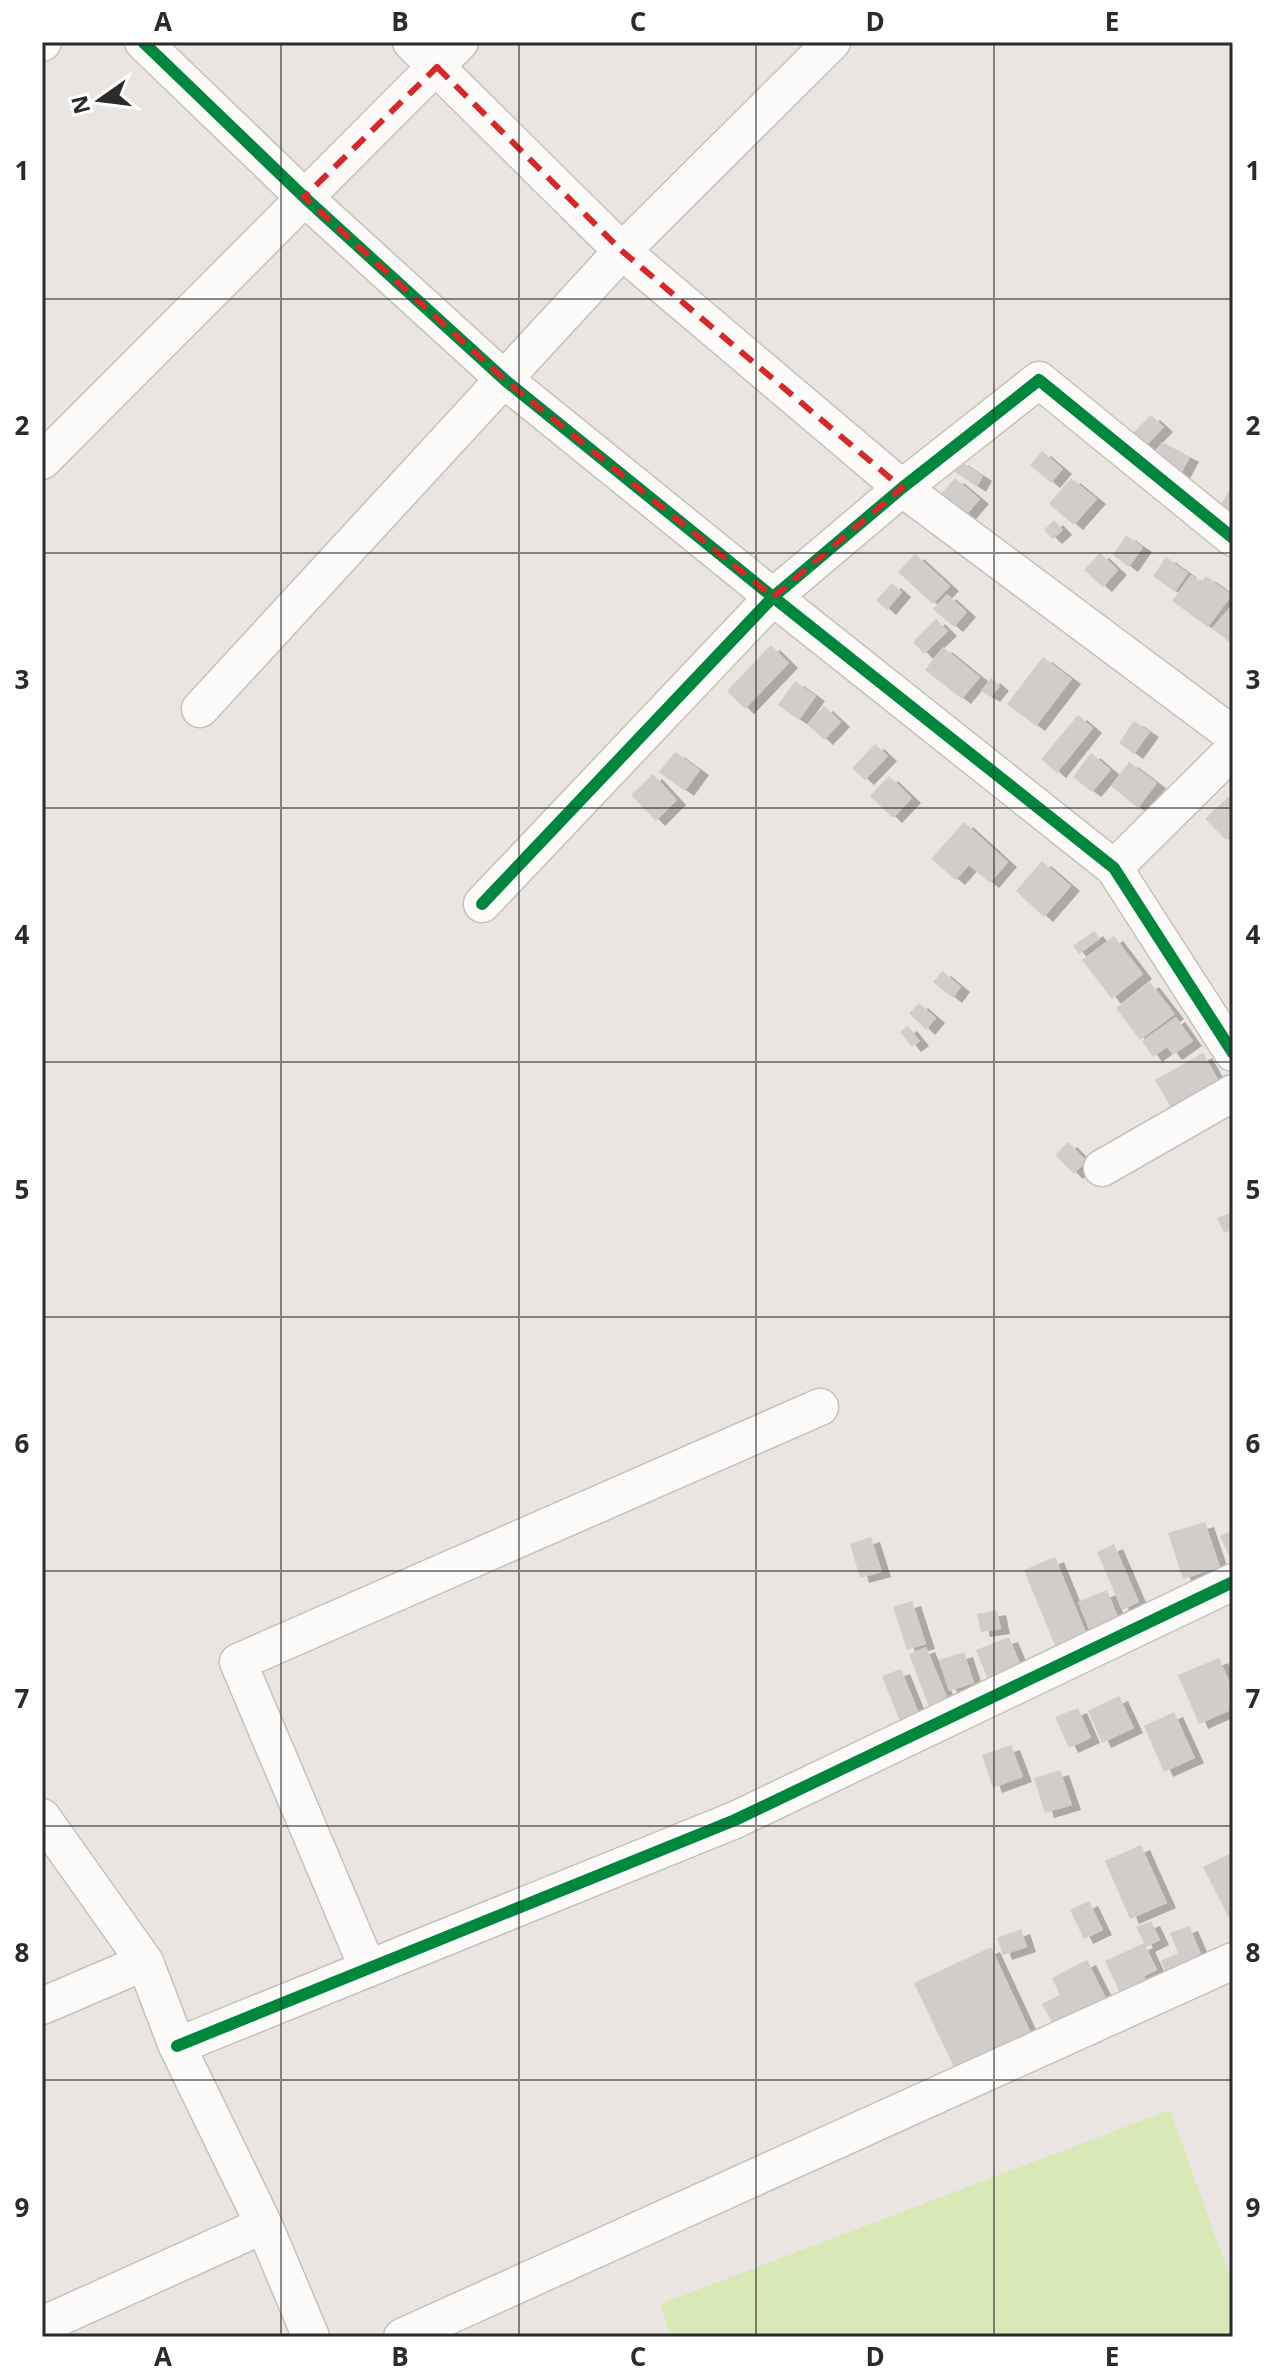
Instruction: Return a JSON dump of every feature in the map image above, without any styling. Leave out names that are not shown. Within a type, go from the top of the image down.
[{"type":"street","points":[[143,42],[304,197],[506,381],[1114,868],[1233,1053]]},
{"type":"street","points":[[411,42],[448,55],[622,251],[902,488],[1233,735]]},
{"type":"street","points":[[200,709],[506,381],[622,251],[832,42]]},
{"type":"street","points":[[42,461],[448,55]]},
{"type":"street","points":[[482,904],[773,597],[902,488],[1039,380],[1233,538]]},
{"type":"street","points":[[1114,868],[1233,750]]},
{"type":"street","points":[[1102,1168],[1233,1093]]},
{"type":"street","points":[[368,1969],[238,1662],[820,1407]]},
{"type":"street","points":[[177,2046],[735,1820],[1233,1582]]},
{"type":"street","points":[[42,1817],[145,1962],[177,2046],[264,2225],[311,2337]]},
{"type":"street","points":[[402,2337],[1233,1961]]},
{"type":"street","points":[[42,2006],[145,1962]]},
{"type":"street","points":[[42,2325],[264,2225]]},
{"type":"highlighted area","points":[[437,67],[622,251],[902,488],[773,597],[506,381],[304,197]]},
{"type":"green space","points":[[1170,2110],[1233,2286],[1233,2337],[671,2337],[660,2304]]},
{"type":"building","points":[[1151,415],[1164,427],[1137,455],[1124,442]]},
{"type":"building","points":[[1162,442],[1190,457],[1179,477],[1151,461]]},
{"type":"building","points":[[1042,451],[1063,469],[1051,483],[1030,465]]},
{"type":"building","points":[[959,460],[983,476],[977,487],[952,470]]},
{"type":"building","points":[[955,478],[980,499],[962,520],[937,499]]},
{"type":"building","points":[[1071,478],[1097,499],[1074,525],[1049,504]]},
{"type":"building","points":[[1230,490],[1233,492],[1233,519],[1218,508]]},
{"type":"building","points":[[1054,520],[1063,530],[1053,539],[1044,530]]},
{"type":"building","points":[[1126,535],[1143,547],[1129,567],[1113,555]]},
{"type":"building","points":[[1100,553],[1118,570],[1103,587],[1084,570]]},
{"type":"building","points":[[915,554],[950,586],[933,604],[898,572]]},
{"type":"building","points":[[1166,557],[1188,573],[1175,592],[1153,576]]},
{"type":"building","points":[[1191,575],[1201,582],[1206,576],[1232,595],[1208,627],[1172,601]]},
{"type":"building","points":[[892,583],[902,592],[887,610],[876,600]]},
{"type":"building","points":[[947,594],[967,612],[954,627],[933,609]]},
{"type":"building","points":[[1233,604],[1233,645],[1212,628]]},
{"type":"building","points":[[936,619],[948,631],[924,654],[913,642]]},
{"type":"building","points":[[771,645],[789,663],[745,709],[727,691]]},
{"type":"building","points":[[943,647],[980,677],[962,699],[925,670]]},
{"type":"building","points":[[1043,657],[1072,679],[1036,726],[1007,704]]},
{"type":"building","points":[[991,678],[1000,686],[991,697],[981,691]]},
{"type":"building","points":[[795,681],[816,696],[799,720],[778,705]]},
{"type":"building","points":[[824,706],[841,722],[824,740],[807,724]]},
{"type":"building","points":[[1078,715],[1093,728],[1057,773],[1041,759]]},
{"type":"building","points":[[1134,721],[1150,732],[1134,754],[1119,743]]},
{"type":"building","points":[[875,744],[888,756],[865,780],[852,768]]},
{"type":"building","points":[[675,752],[700,770],[685,791],[659,772]]},
{"type":"building","points":[[1091,753],[1111,770],[1092,792],[1073,777]]},
{"type":"building","points":[[1129,762],[1157,783],[1138,808],[1111,786]]},
{"type":"building","points":[[653,774],[677,800],[656,821],[631,795]]},
{"type":"building","points":[[889,776],[912,798],[893,818],[870,796]]},
{"type":"building","points":[[1228,797],[1233,801],[1233,832],[1226,840],[1205,819]]},
{"type":"building","points":[[964,822],[1008,862],[990,883],[969,865],[956,880],[931,859]]},
{"type":"building","points":[[1042,861],[1071,886],[1044,917],[1016,891]]},
{"type":"building","points":[[1094,931],[1100,939],[1079,954],[1073,946]]},
{"type":"building","points":[[1114,936],[1143,974],[1112,999],[1082,960]]},
{"type":"building","points":[[942,971],[961,987],[953,998],[933,982]]},
{"type":"building","points":[[1150,982],[1175,1014],[1140,1040],[1116,1008]]},
{"type":"building","points":[[919,1003],[936,1018],[926,1030],[909,1013]]},
{"type":"building","points":[[1176,1017],[1193,1041],[1173,1055],[1167,1047],[1153,1057],[1142,1041]]},
{"type":"building","points":[[908,1026],[920,1041],[912,1047],[900,1032]]},
{"type":"building","points":[[1203,1053],[1224,1090],[1177,1118],[1155,1080]]},
{"type":"building","points":[[1068,1142],[1087,1161],[1074,1174],[1055,1155]]},
{"type":"building","points":[[1233,1212],[1233,1229],[1224,1233],[1217,1218]]},
{"type":"building","points":[[1205,1522],[1220,1567],[1183,1579],[1168,1533]]},
{"type":"building","points":[[1233,1530],[1233,1556],[1230,1558],[1220,1536]]},
{"type":"building","points":[[871,1537],[882,1572],[860,1578],[850,1544]]},
{"type":"building","points":[[1114,1544],[1139,1602],[1122,1610],[1097,1552]]},
{"type":"building","points":[[1055,1557],[1087,1635],[1056,1648],[1024,1570]]},
{"type":"building","points":[[1107,1590],[1118,1617],[1089,1629],[1078,1602]]},
{"type":"building","points":[[912,1601],[926,1644],[907,1650],[893,1607]]},
{"type":"building","points":[[997,1610],[1001,1629],[981,1632],[977,1614]]},
{"type":"building","points":[[1009,1637],[1022,1668],[989,1682],[976,1650]]},
{"type":"building","points":[[926,1647],[950,1704],[931,1712],[909,1654]]},
{"type":"building","points":[[964,1652],[974,1683],[949,1691],[939,1660]]},
{"type":"building","points":[[1219,1658],[1233,1690],[1233,1709],[1199,1724],[1178,1675]]},
{"type":"building","points":[[901,1669],[922,1721],[903,1729],[882,1676]]},
{"type":"building","points":[[1119,1696],[1134,1728],[1102,1743],[1088,1711]]},
{"type":"building","points":[[1078,1708],[1091,1738],[1069,1748],[1055,1717]]},
{"type":"building","points":[[1174,1712],[1195,1758],[1164,1772],[1144,1726]]},
{"type":"building","points":[[1011,1745],[1023,1777],[993,1788],[982,1755]]},
{"type":"building","points":[[1060,1770],[1072,1805],[1045,1813],[1034,1778]]},
{"type":"building","points":[[1141,1845],[1167,1903],[1130,1919],[1105,1861]]},
{"type":"building","points":[[1233,1852],[1233,1926],[1203,1867]]},
{"type":"building","points":[[1089,1901],[1103,1930],[1084,1939],[1070,1910]]},
{"type":"building","points":[[1151,1921],[1160,1940],[1146,1947],[1157,1970],[1144,1976],[1151,1991],[1125,2003],[1105,1961],[1144,1943],[1136,1927]]},
{"type":"building","points":[[1189,1926],[1205,1963],[1169,1979],[1161,1961],[1178,1953],[1170,1933]]},
{"type":"building","points":[[1021,1929],[1027,1947],[1003,1955],[997,1938]]},
{"type":"building","points":[[991,1947],[1037,2046],[961,2082],[914,1983]]},
{"type":"building","points":[[1087,1960],[1109,2004],[1056,2030],[1042,2004],[1060,1995],[1052,1978]]},
{"type":"cycle path","points":[[143,42],[304,197],[506,381],[773,597],[482,904]]},
{"type":"cycle path","points":[[1233,538],[1039,380],[902,488],[773,597],[1114,868],[1233,1053]]},
{"type":"cycle path","points":[[177,2046],[735,1820],[1233,1582]]}]
